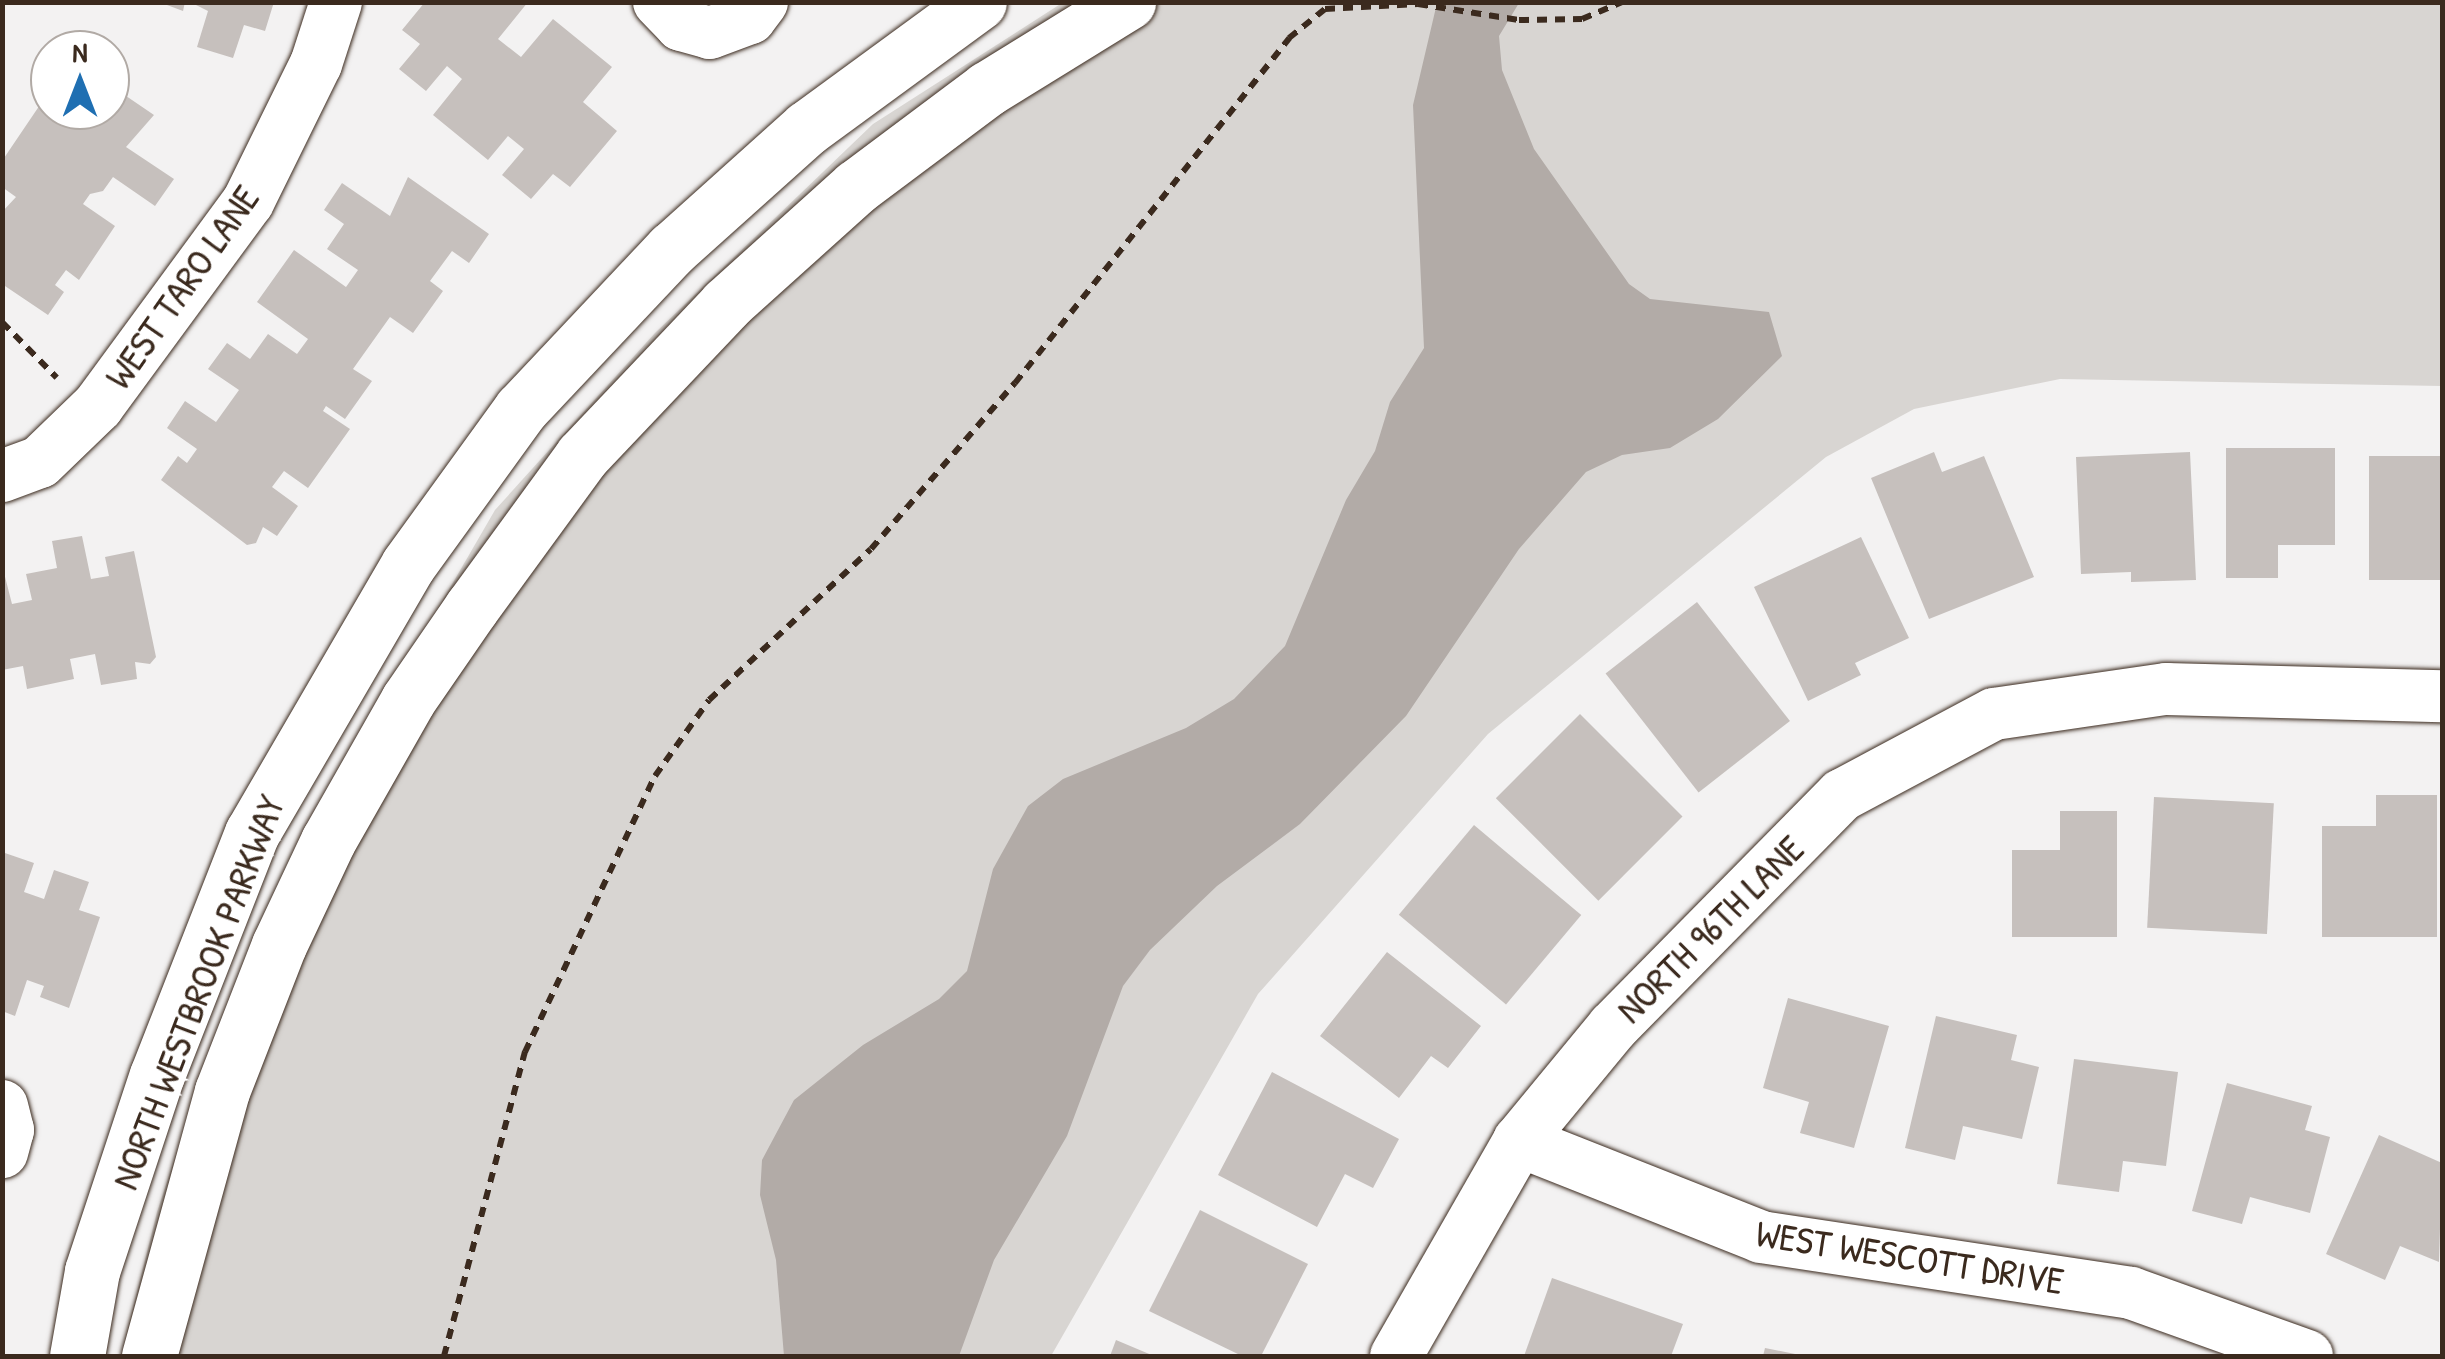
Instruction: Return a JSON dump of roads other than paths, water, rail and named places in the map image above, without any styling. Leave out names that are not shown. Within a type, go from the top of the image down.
[{"type":"street","name":"WEST TARO LANE","points":[[2,476],[40,462],[91,412],[248,202],[316,64],[336,2]]},
{"type":"street","points":[[659,2],[681,25],[710,33],[741,24],[762,2]]},
{"type":"street","name":"NORTH WESTBROOK PARKWAY","points":[[77,1356],[92,1271],[151,1093],[252,834],[408,565],[521,408],[672,250],[807,128],[979,2]]},
{"type":"street","name":"NORTH WESTBROOK PARKWAY","points":[[149,1356],[222,1090],[279,945],[328,841],[408,700],[472,607],[582,456],[726,304],[856,187],[972,100],[1128,2]]},
{"type":"street","name":"NORTH 96TH LANE","points":[[1396,1356],[1519,1142],[1613,1027],[1842,795],[1994,714],[2166,689],[2442,696]]},
{"type":"street","points":[[2,1106],[8,1130],[2,1152]]},
{"type":"street","name":"WEST WESCOTT DRIVE","points":[[1519,1142],[1761,1237],[2130,1293],[2307,1356]]}]
